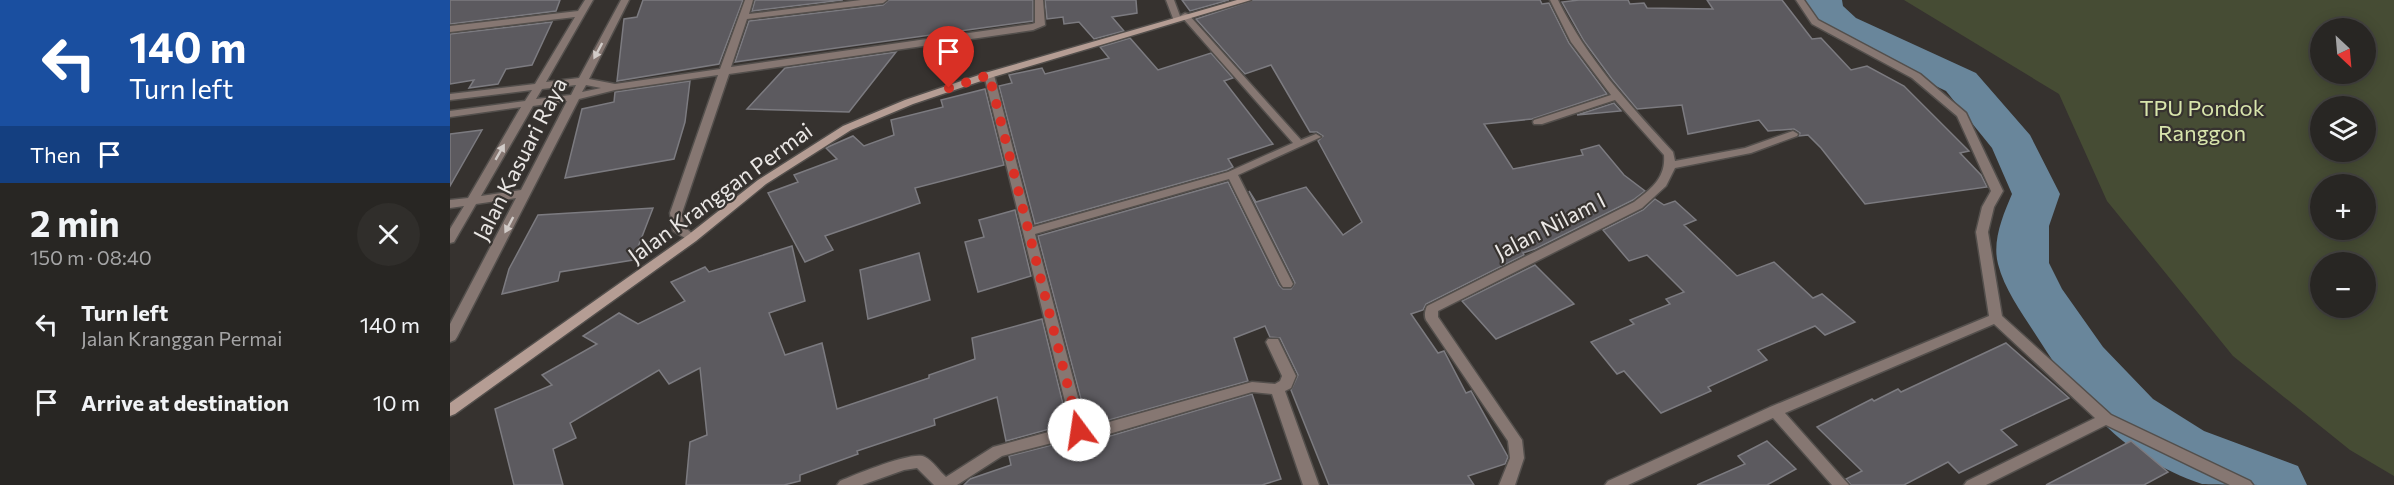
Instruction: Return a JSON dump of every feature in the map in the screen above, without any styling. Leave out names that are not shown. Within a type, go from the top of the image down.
[{"type":"street","points":[[450,239],[589,0]]},
{"type":"street","name":"Jalan Kasuari Raya","points":[[450,337],[625,0]]},
{"type":"street","points":[[692,238],[677,228],[676,213],[749,0]]},
{"type":"street","points":[[743,17],[883,0]]},
{"type":"street","points":[[450,114],[575,97],[615,87],[1040,26],[1039,0]]},
{"type":"street","points":[[1170,0],[1181,18],[1299,144]]},
{"type":"street","name":"Jalan Kranggan Permai","points":[[450,410],[692,238],[762,182],[847,128],[909,102],[989,75],[1246,0]]},
{"type":"street","points":[[1554,0],[1564,24],[1618,96],[1669,154],[1671,165],[1747,151],[1793,134]]},
{"type":"street","points":[[1800,0],[1815,22],[1916,76],[1962,115],[1997,191],[1988,207],[1982,231],[1996,318],[2106,419],[2245,485]]},
{"type":"street","points":[[450,29],[581,13]]},
{"type":"street","points":[[989,75],[1079,430]]},
{"type":"street","points":[[450,97],[581,81],[615,87]]},
{"type":"street","points":[[1538,122],[1618,96]]},
{"type":"street","points":[[1030,232],[1232,174],[1316,137]]},
{"type":"street","name":"Jalan Nilam I","points":[[1507,485],[1517,458],[1515,440],[1431,317],[1432,309],[1638,205],[1667,180],[1671,165]]},
{"type":"street","points":[[1232,174],[1287,284]]},
{"type":"street","points":[[450,204],[526,193]]},
{"type":"street","points":[[1613,485],[1775,411],[1996,318]]},
{"type":"street","points":[[845,485],[903,464],[920,461],[944,485],[998,451],[1079,430],[1109,428],[1252,387],[1276,389],[1286,384],[1290,376],[1273,342]]},
{"type":"street","points":[[1276,389],[1311,485]]},
{"type":"street","points":[[1775,411],[1841,485]]},
{"type":"street","points":[[1972,485],[2106,419]]},
{"type":"green space","name":"TPU Pondok Ranggon","points":[[1904,0],[2394,0],[2394,476],[2350,450],[2233,356],[2107,201],[2059,94]]},
{"type":"building","points":[[450,0],[560,0],[556,11],[450,24]]},
{"type":"building","points":[[643,0],[743,0],[719,64],[617,81],[624,19],[637,17]]},
{"type":"building","points":[[755,0],[843,0],[752,11]]},
{"type":"building","points":[[889,0],[1033,0],[1033,21],[735,62],[749,21],[883,5]]},
{"type":"building","points":[[1045,0],[1136,0],[1137,13],[1112,17],[1124,31],[1094,39],[1079,22],[1064,24],[1063,17],[1047,19]]},
{"type":"building","points":[[1182,0],[1229,0],[1190,11]]},
{"type":"building","points":[[1253,0],[1540,0],[1542,4],[1549,3],[1569,43],[1607,94],[1532,119],[1484,124],[1513,169],[1583,155],[1581,150],[1599,145],[1624,175],[1645,191],[1633,200],[1523,253],[1524,255],[1426,304],[1423,310],[1411,314],[1438,353],[1444,351],[1466,393],[1471,391],[1508,457],[1505,464],[1468,476],[1474,485],[1329,485],[1291,390],[1298,375],[1280,338],[1270,337],[1265,326],[1234,338],[1248,381],[1109,420],[1087,422],[1038,236],[1228,182],[1279,285],[1283,289],[1291,289],[1295,283],[1249,191],[1256,202],[1306,187],[1343,235],[1362,222],[1318,141],[1323,136],[1317,132],[1310,132],[1271,65],[1245,74],[1196,19]]},
{"type":"building","points":[[1628,0],[1630,4],[1644,3],[1647,8],[1713,9],[1707,0],[1782,0],[1812,39],[1821,38],[1851,70],[1867,66],[1904,86],[1969,151],[1960,153],[1981,175],[1987,187],[1865,204],[1821,148],[1808,135],[1799,136],[1800,133],[1794,129],[1768,131],[1759,120],[1688,134],[1682,105],[1637,109],[1612,79],[1584,41],[1562,2]]},
{"type":"building","points":[[552,22],[532,65],[506,69],[498,84],[469,88],[474,80],[450,84],[450,34]]},
{"type":"building","points":[[1130,38],[1158,70],[1211,53],[1233,78],[1224,81],[1273,144],[1228,159],[1233,167],[1227,170],[1035,224],[999,86],[1012,83],[1009,75],[1042,68],[1045,74],[1109,58],[1100,47]]},
{"type":"building","points":[[896,52],[849,112],[747,109],[785,68]]},
{"type":"building","points":[[690,81],[685,122],[674,159],[565,178],[582,109],[614,102],[615,92]]},
{"type":"building","points":[[985,89],[1004,165],[915,188],[920,203],[825,236],[833,250],[805,262],[768,193],[798,182],[794,175],[837,159],[826,148],[830,146],[853,136],[864,146],[894,135],[891,120],[943,107],[941,100]]},
{"type":"building","points":[[1614,103],[1621,111],[1577,115]]},
{"type":"building","points":[[482,130],[450,186],[450,134]]},
{"type":"building","points":[[1655,199],[1664,205],[1675,201],[1696,220],[1684,225],[1737,276],[1774,262],[1813,298],[1822,294],[1855,322],[1825,335],[1815,326],[1758,350],[1767,360],[1708,387],[1711,391],[1661,413],[1624,371],[1617,374],[1591,342],[1634,324],[1630,320],[1670,304],[1666,299],[1684,292],[1647,255],[1629,261],[1603,230],[1643,210]]},
{"type":"building","points":[[653,208],[633,260],[560,272],[558,281],[502,294],[509,269],[538,215]]},
{"type":"building","points":[[1015,210],[1031,276],[978,292],[965,242],[984,237],[979,220]]},
{"type":"building","points":[[792,246],[805,301],[769,313],[785,355],[822,343],[837,409],[929,378],[929,375],[975,359],[972,338],[1042,319],[1068,424],[1006,441],[997,397],[934,419],[935,425],[857,451],[858,454],[800,475],[800,481],[784,485],[686,485],[690,442],[707,435],[700,368],[669,384],[659,370],[570,423],[576,438],[553,449],[563,485],[514,485],[495,409],[552,385],[542,375],[597,344],[583,336],[619,313],[638,324],[685,301],[671,282],[705,267],[709,272]]},
{"type":"building","points":[[919,253],[930,300],[868,319],[860,270]]},
{"type":"building","points":[[1535,265],[1574,304],[1496,339],[1462,301]]},
{"type":"building","points":[[2006,343],[2069,398],[2001,430],[2017,445],[1959,473],[1948,462],[1904,485],[1851,485],[1846,479],[1862,471],[1817,427],[1872,399],[1874,401],[1898,389],[1901,392]]},
{"type":"building","points":[[1252,394],[1281,479],[1262,485],[964,485],[970,479],[1011,465],[1009,456],[1079,438],[1110,436]]},
{"type":"building","points":[[1767,441],[1796,469],[1767,485],[1697,485],[1745,464],[1738,456]]},
{"type":"building","points":[[2131,441],[2168,472],[2144,485],[2046,485]]},
{"type":"waterway","points":[[1823,0],[1824,10],[1842,26],[1882,47],[1961,82],[2014,145],[2036,194],[2024,226],[2023,263],[2039,297],[2083,362],[2132,416],[2182,449],[2275,485]]},
{"type":"route","points":[[949,88],[989,75],[1079,430]]}]
